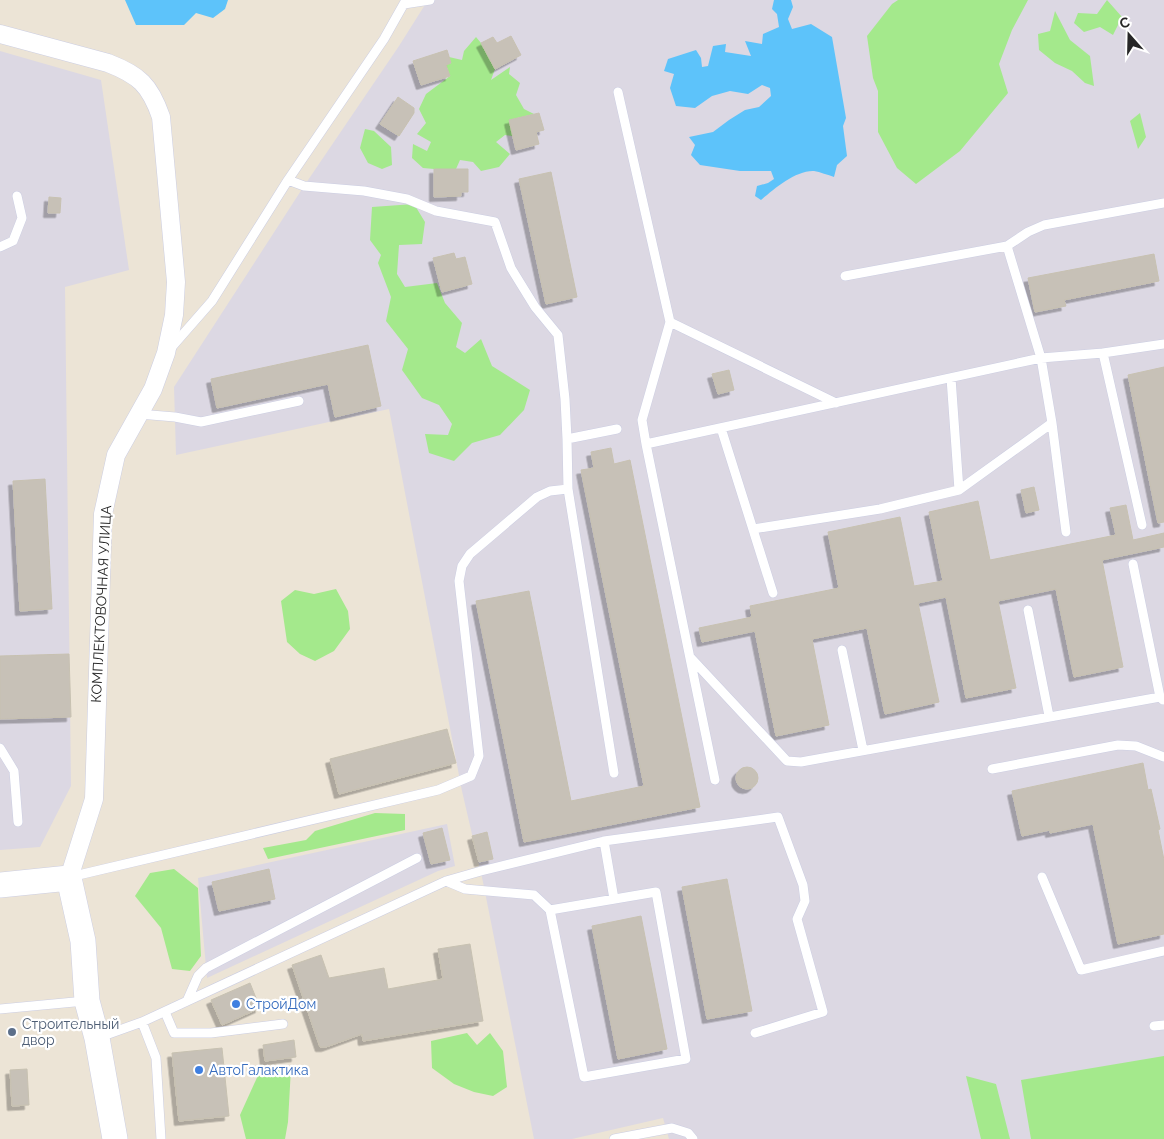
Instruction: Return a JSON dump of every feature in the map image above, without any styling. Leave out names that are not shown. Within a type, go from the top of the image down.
[{"type":"street","name":"КОМПЛЕКТОВОЧНАЯ УЛИЦА","points":[[0,34],[108,63],[138,77],[148,89],[157,104],[161,117],[176,282],[174,315],[166,353],[153,389],[116,455],[103,514],[94,799],[69,878]]},
{"type":"street","points":[[0,885],[69,878],[83,941],[88,1001],[97,1038],[115,1139]]},
{"type":"lane","points":[[166,353],[212,301],[288,180],[384,38],[405,2],[430,0]]},
{"type":"lane","points":[[618,92],[670,322],[642,420],[715,780]]},
{"type":"lane","points":[[288,180],[304,186],[364,192],[407,199],[436,211],[495,222],[511,268],[535,308],[558,335],[565,400],[568,489],[614,773]]},
{"type":"lane","points":[[0,247],[13,241],[22,218],[17,196]]},
{"type":"lane","points":[[845,276],[1007,246],[1028,232],[1044,225],[1164,203]]},
{"type":"lane","points":[[1007,246],[1041,358],[1052,423],[1066,532]]},
{"type":"lane","points":[[670,322],[836,403]]},
{"type":"lane","points":[[646,444],[1041,358],[1103,353],[1164,344]]},
{"type":"lane","points":[[1103,353],[1142,525]]},
{"type":"lane","points":[[951,378],[959,490]]},
{"type":"lane","points":[[139,414],[175,417],[202,422],[299,401]]},
{"type":"lane","points":[[753,528],[880,509],[959,490],[1052,423]]},
{"type":"lane","points":[[721,428],[773,593]]},
{"type":"lane","points":[[567,438],[617,429]]},
{"type":"lane","points":[[69,878],[438,790],[471,776],[479,756],[459,581],[462,566],[470,554],[537,497],[550,491],[568,489]]},
{"type":"lane","points":[[690,656],[787,761],[801,762],[1049,716],[1162,698],[1133,564]]},
{"type":"lane","points":[[1028,610],[1049,716]]},
{"type":"lane","points":[[842,650],[863,750]]},
{"type":"lane","points":[[992,769],[1118,745],[1136,746],[1164,758]]},
{"type":"lane","points":[[0,748],[14,771],[18,822]]},
{"type":"lane","points":[[97,1038],[165,1012],[446,881],[604,841],[778,817],[804,885],[805,901],[797,918],[823,1012],[755,1034]]},
{"type":"lane","points":[[604,841],[614,899]]},
{"type":"lane","points":[[187,1001],[198,976],[206,968],[417,858]]},
{"type":"lane","points":[[1042,877],[1081,970],[1164,951]]},
{"type":"lane","points":[[446,881],[465,890],[534,895],[550,910],[584,1077],[686,1059],[656,892],[550,910]]},
{"type":"lane","points":[[0,1009],[88,1001]]},
{"type":"lane","points":[[165,1012],[174,1032],[210,1033],[283,1024]]},
{"type":"lane","points":[[142,1022],[156,1058],[161,1139]]},
{"type":"lane","points":[[1154,1026],[1164,1025]]},
{"type":"lane","points":[[614,1139],[672,1128],[688,1133],[693,1139]]},
{"type":"shaded area","points":[[428,0],[1164,0],[1164,1139],[669,1139],[663,1118],[572,1139],[534,1139],[483,882],[462,791],[389,409],[176,455],[174,387],[304,186]]},
{"type":"shaded area","points":[[0,51],[101,80],[129,270],[65,287],[71,786],[40,847],[0,850]]},
{"type":"shaded area","points":[[447,824],[455,866],[438,871],[207,978],[198,878]]},
{"type":"green space","points":[[898,0],[1028,0],[1012,30],[999,64],[1008,93],[960,151],[916,184],[897,168],[878,132],[878,91],[873,78],[867,36],[892,4]]},
{"type":"green space","points":[[1107,0],[1122,17],[1113,35],[1100,27],[1084,32],[1074,23],[1078,13],[1097,14]]},
{"type":"green space","points":[[1055,11],[1070,40],[1090,56],[1094,86],[1085,83],[1072,71],[1055,63],[1039,50],[1038,34],[1050,31]]},
{"type":"green space","points":[[476,37],[495,69],[491,80],[510,67],[509,74],[520,83],[516,95],[524,109],[534,114],[509,120],[513,136],[505,135],[496,142],[510,154],[499,167],[481,171],[473,162],[460,160],[456,169],[423,168],[412,158],[413,144],[427,151],[431,142],[417,134],[426,123],[419,109],[426,94],[450,76],[446,65],[451,63],[449,57],[462,60],[464,51]]},
{"type":"green space","points":[[1140,113],[1146,137],[1138,149],[1130,121]]},
{"type":"green space","points":[[365,129],[374,131],[391,147],[392,165],[382,169],[368,163],[360,148]]},
{"type":"green space","points":[[414,204],[425,222],[422,244],[399,245],[397,274],[405,287],[437,283],[445,303],[462,323],[456,347],[465,353],[481,339],[492,366],[530,390],[524,410],[500,435],[472,443],[454,461],[429,453],[425,434],[448,435],[452,424],[439,405],[422,398],[402,370],[408,349],[386,321],[391,297],[378,263],[381,255],[370,240],[372,207]]},
{"type":"green space","points":[[336,589],[348,611],[350,629],[334,651],[315,661],[300,654],[287,642],[281,601],[295,590],[314,594]]},
{"type":"green space","points":[[375,813],[405,814],[405,830],[268,859],[263,848],[306,840],[315,831]]},
{"type":"green space","points":[[174,869],[198,888],[201,956],[190,971],[172,969],[161,928],[135,896],[150,873]]},
{"type":"green space","points":[[467,1033],[477,1045],[490,1033],[503,1051],[507,1087],[493,1096],[474,1092],[454,1084],[432,1068],[431,1041]]},
{"type":"green space","points":[[1164,1056],[1164,1139],[1031,1139],[1021,1080]]},
{"type":"green space","points":[[291,1068],[288,1122],[285,1139],[246,1139],[240,1115],[260,1071]]},
{"type":"green space","points":[[966,1076],[996,1084],[1010,1139],[981,1139]]},
{"type":"water","points":[[125,0],[228,0],[225,9],[213,18],[196,13],[184,25],[136,25]]},
{"type":"water","points":[[774,0],[791,0],[793,7],[788,19],[792,29],[811,24],[832,37],[846,118],[843,126],[847,156],[837,165],[834,177],[814,171],[800,174],[786,181],[761,200],[755,196],[757,186],[774,179],[771,171],[740,171],[700,165],[691,155],[695,145],[689,137],[713,132],[745,110],[759,107],[771,96],[770,88],[762,85],[748,94],[730,91],[712,96],[695,108],[676,106],[670,88],[674,74],[664,71],[668,59],[696,50],[701,58],[702,67],[708,66],[713,46],[726,44],[725,52],[751,56],[745,41],[762,44],[763,34],[779,27],[777,14],[772,9]]},
{"type":"building","points":[[511,36],[521,55],[495,69],[481,43],[493,37],[497,43]]},
{"type":"building","points":[[447,50],[451,63],[446,65],[450,76],[421,85],[413,61]]},
{"type":"building","points":[[398,97],[414,108],[414,113],[399,136],[380,124]]},
{"type":"building","points":[[539,113],[544,130],[536,132],[539,144],[516,150],[509,120]]},
{"type":"building","points":[[434,169],[468,169],[468,192],[461,192],[461,196],[434,197]]},
{"type":"building","points":[[551,172],[577,297],[546,304],[519,179]]},
{"type":"building","points":[[49,197],[61,198],[60,213],[48,213]]},
{"type":"building","points":[[454,253],[456,259],[465,257],[472,284],[442,292],[433,258]]},
{"type":"building","points":[[1154,254],[1159,281],[1064,300],[1066,306],[1035,312],[1028,278]]},
{"type":"building","points":[[368,345],[381,406],[335,417],[328,384],[217,408],[211,379]]},
{"type":"building","points":[[1164,367],[1164,522],[1158,523],[1128,375]]},
{"type":"building","points":[[729,370],[734,390],[718,394],[712,374]]},
{"type":"building","points":[[611,448],[614,464],[630,460],[700,807],[524,842],[476,601],[529,591],[571,801],[644,786],[581,470],[594,468],[591,452]]},
{"type":"building","points":[[45,479],[52,609],[20,611],[13,481]]},
{"type":"building","points":[[1034,487],[1039,510],[1026,513],[1021,490]]},
{"type":"building","points":[[978,501],[990,560],[1116,535],[1110,508],[1126,505],[1133,540],[1164,533],[1164,547],[1102,560],[1123,667],[1074,677],[1056,589],[998,601],[1016,688],[966,698],[946,597],[918,603],[939,702],[885,714],[867,628],[812,639],[829,725],[776,736],[755,631],[702,642],[699,628],[752,617],[750,606],[839,588],[828,532],[900,517],[914,586],[943,581],[929,512]]},
{"type":"building","points":[[69,654],[71,717],[0,719],[0,656]]},
{"type":"building","points":[[447,729],[456,763],[339,794],[330,759]]},
{"type":"building","points":[[1143,763],[1148,790],[1151,789],[1160,829],[1158,830],[1164,860],[1164,934],[1118,944],[1093,824],[1050,833],[1050,830],[1022,836],[1012,791]]},
{"type":"building","points":[[747,767],[755,770],[758,778],[755,786],[747,789],[739,786],[736,778],[739,770]]},
{"type":"building","points":[[442,828],[450,860],[431,864],[423,833]]},
{"type":"building","points":[[487,832],[493,859],[479,862],[472,836]]},
{"type":"building","points":[[269,869],[275,899],[219,911],[212,882]]},
{"type":"building","points":[[727,879],[752,1011],[707,1019],[682,887]]},
{"type":"building","points":[[641,916],[667,1049],[618,1059],[592,926]]},
{"type":"building","points":[[470,944],[483,1021],[363,1041],[362,1034],[326,1047],[320,1047],[292,965],[321,955],[329,978],[384,968],[388,989],[443,979],[438,949]]},
{"type":"building","name":"СтройДом","points":[[250,983],[260,1008],[222,1025],[211,1000]]},
{"type":"building","points":[[294,1040],[296,1057],[265,1061],[263,1045]]},
{"type":"building","name":"АвтоГалактика","points":[[222,1048],[229,1116],[179,1121],[172,1053]]},
{"type":"building","points":[[27,1069],[29,1105],[12,1106],[10,1070]]},
{"type":"place","name":"СтройДом","points":[[236,1004]]},
{"type":"place","name":"Строительный двор","points":[[12,1032]]},
{"type":"place","name":"АвтоГалактика","points":[[199,1070]]}]
